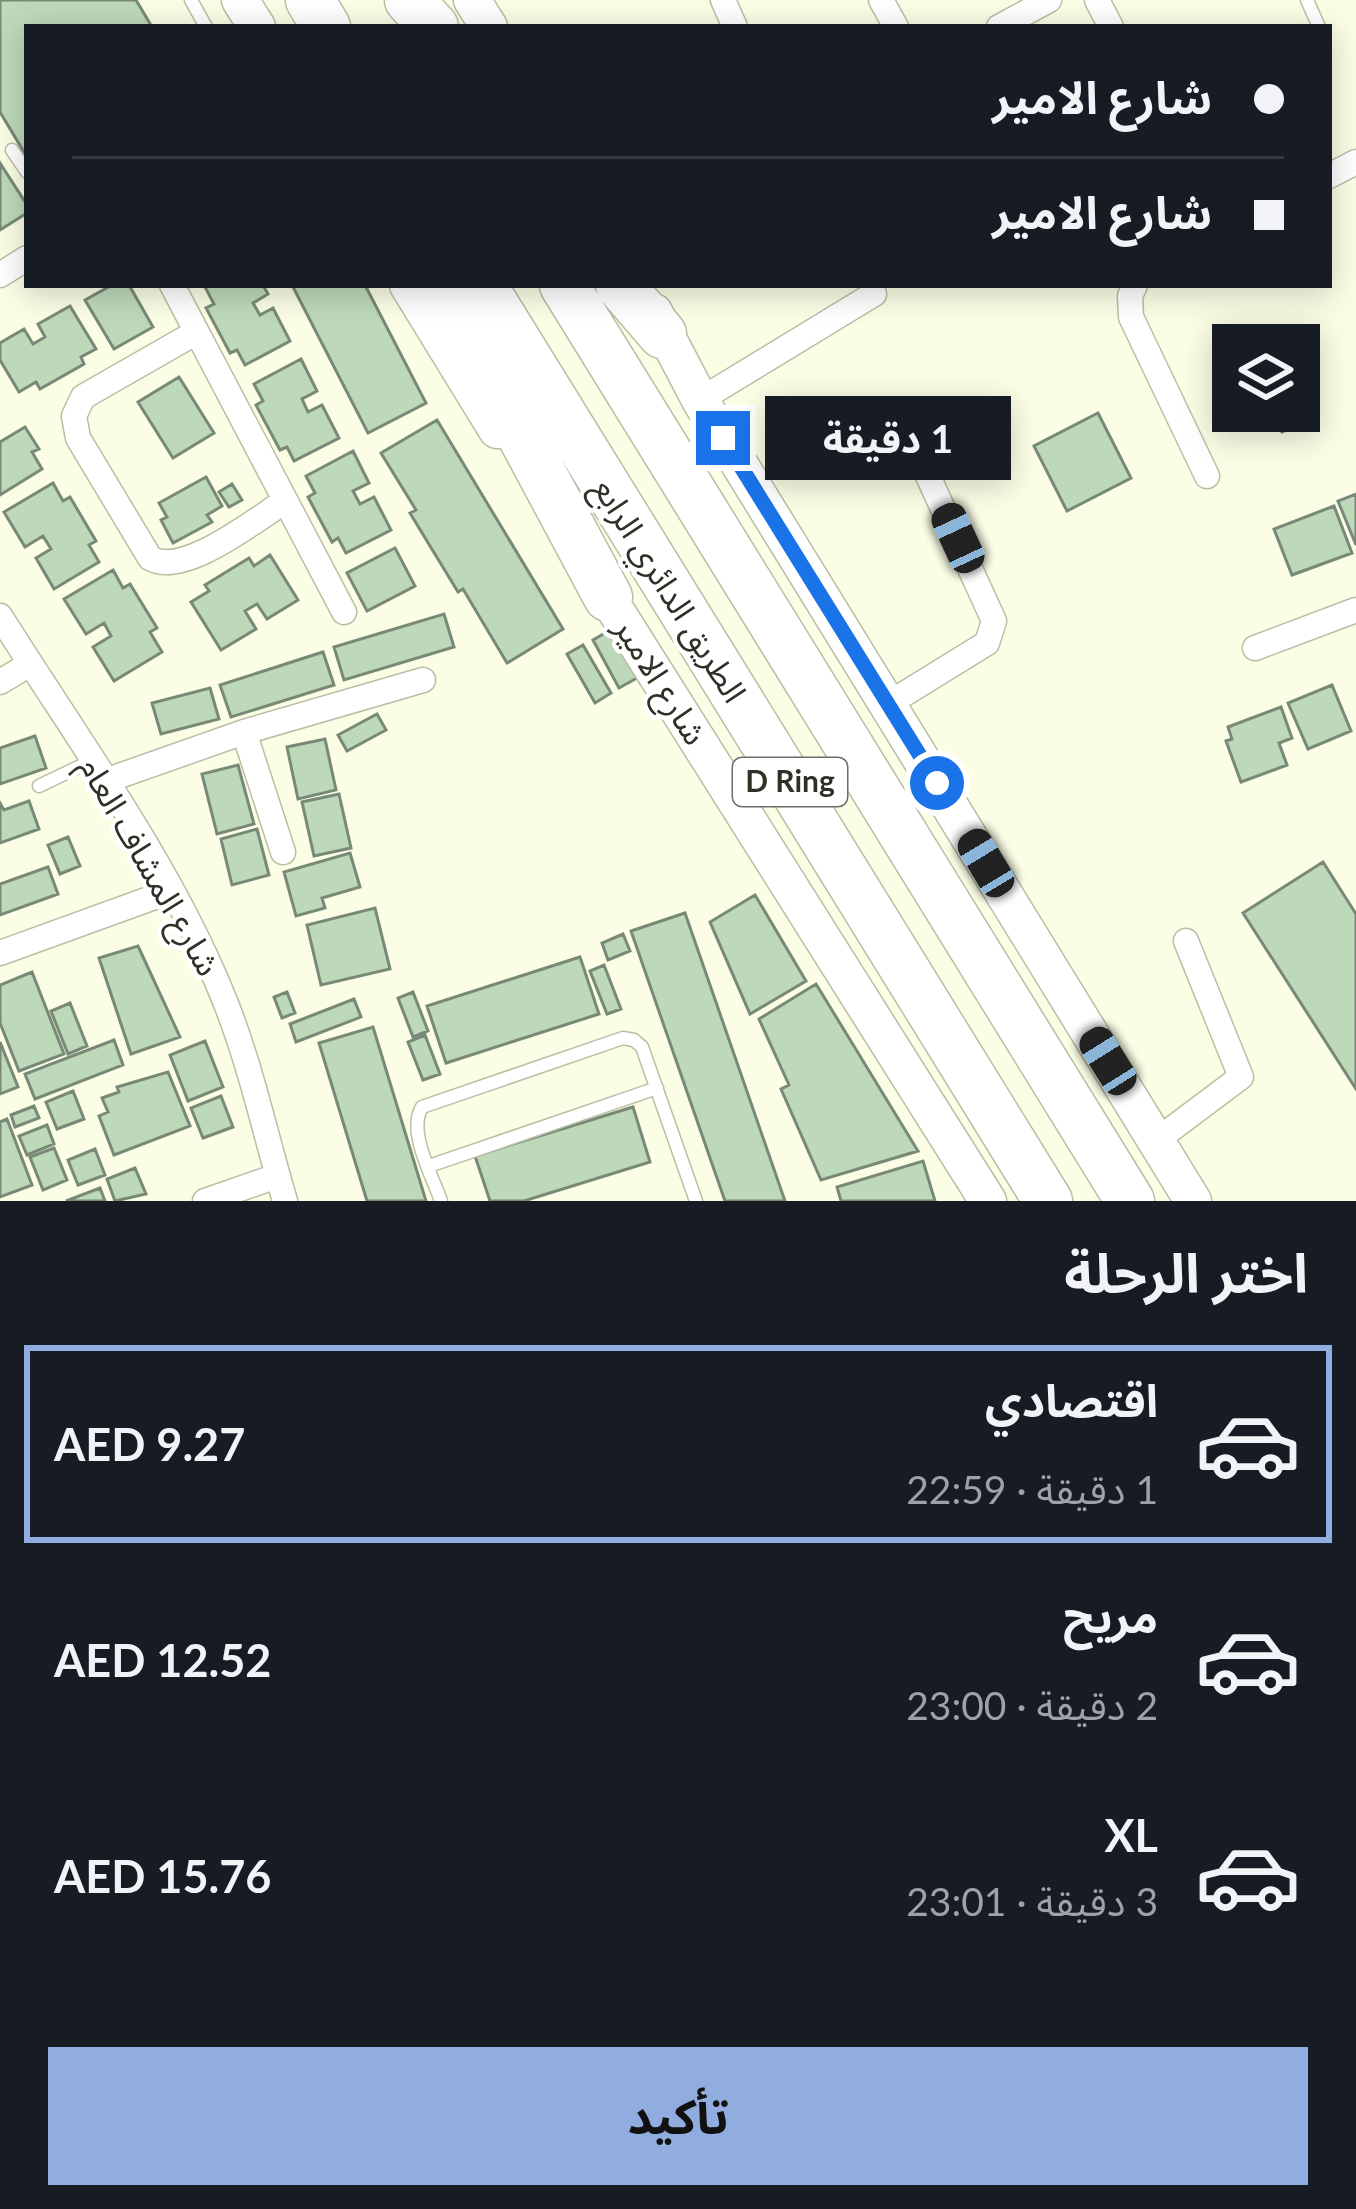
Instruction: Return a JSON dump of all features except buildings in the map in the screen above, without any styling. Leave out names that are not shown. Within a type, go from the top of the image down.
[{"type":"highway","points":[[410,0],[431,24]]},
{"type":"highway","points":[[442,288],[608,597]]},
{"type":"highway","name":"الطريق الدائري الرابع","points":[[484,288],[1048,1201]]},
{"type":"highway","name":"الطريق الدائري الرابع","points":[[566,288],[1130,1201]]},
{"type":"highway","points":[[623,288],[662,334]]},
{"type":"main road","name":"شارع الامير","points":[[410,288],[473,395],[608,597],[985,1198]]},
{"type":"main road","points":[[644,288],[662,334],[700,400],[1193,1201]]},
{"type":"street","points":[[1005,24],[1049,0]]},
{"type":"street","points":[[172,288],[344,612]]},
{"type":"street","points":[[1134,288],[1131,317],[1207,476]]},
{"type":"street","points":[[700,400],[874,294]]},
{"type":"street","points":[[195,333],[83,398],[74,416],[78,438],[150,559],[158,563],[185,562],[285,502]]},
{"type":"street","points":[[888,704],[987,643],[994,621],[908,432]]},
{"type":"street","points":[[1255,648],[1356,610]]},
{"type":"street","name":"شارع المشاف العام","points":[[0,616],[171,891],[206,956],[234,1025],[285,1201]]},
{"type":"street","points":[[0,682],[30,664]]},
{"type":"street","points":[[98,771],[423,680]]},
{"type":"street","points":[[244,732],[283,852]]},
{"type":"street","points":[[0,953],[171,891]]},
{"type":"street","points":[[1156,1140],[1241,1077],[1186,940]]},
{"type":"street","points":[[205,1201],[277,1176]]},
{"type":"lane","points":[[12,150],[24,168]]},
{"type":"lane","points":[[39,787],[98,771]]},
{"type":"lane","points":[[441,1201],[416,1117],[422,1107],[623,1038],[642,1047],[696,1201]]},
{"type":"lane","points":[[429,1166],[657,1088]]},
{"type":"route","points":[[723,438],[937,783]]}]
